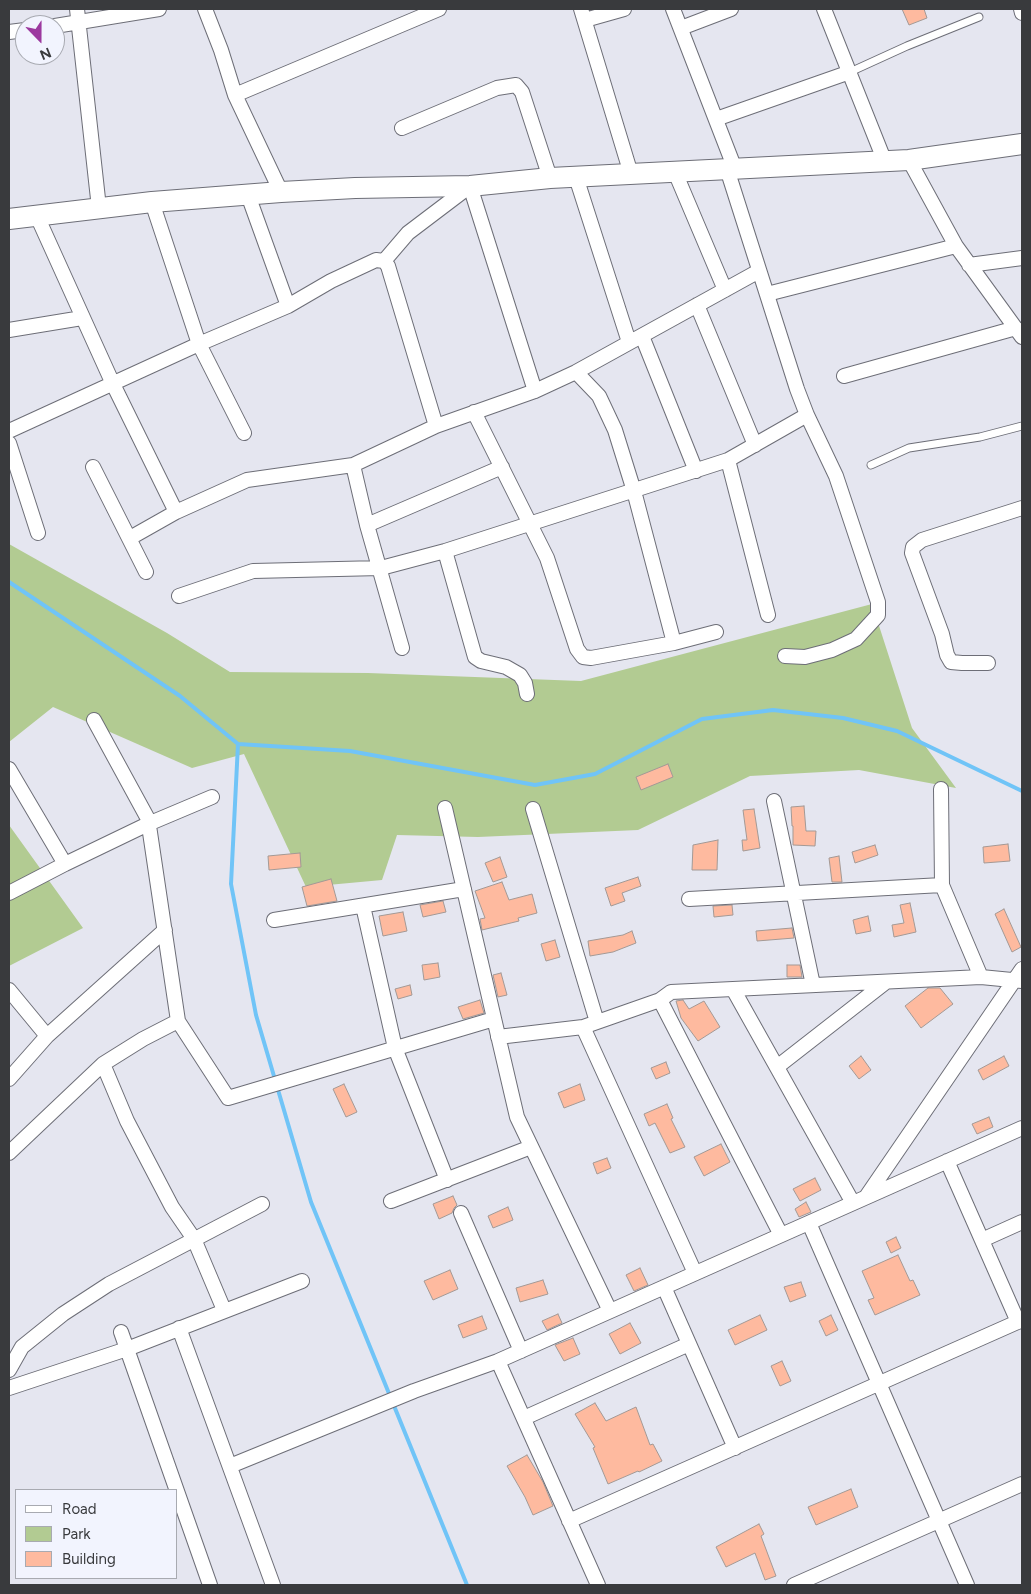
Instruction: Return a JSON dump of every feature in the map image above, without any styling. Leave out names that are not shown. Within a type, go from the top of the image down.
[{"type":"street","points":[[65,22],[78,16],[160,9]]},
{"type":"street","points":[[205,9],[221,50],[235,95],[281,192]]},
{"type":"street","points":[[235,95],[439,9]]},
{"type":"street","points":[[624,9],[583,15],[631,174]]},
{"type":"street","points":[[673,9],[716,118],[767,294],[807,415],[836,476],[878,602],[878,615],[856,639],[832,650],[805,657],[785,656]]},
{"type":"street","points":[[681,28],[731,9]]},
{"type":"street","points":[[824,9],[885,162]]},
{"type":"street","points":[[1020,9],[1022,13]]},
{"type":"street","points":[[78,16],[99,208]]},
{"type":"street","points":[[716,118],[850,72]]},
{"type":"street","points":[[402,128],[497,88],[516,85],[522,92],[550,178]]},
{"type":"street","points":[[9,219],[152,202],[281,192],[355,188],[470,186],[550,178],[885,162],[1022,144]]},
{"type":"street","points":[[844,376],[1019,333],[956,246],[909,160]]},
{"type":"street","points":[[675,172],[725,290]]},
{"type":"street","points":[[576,177],[635,339],[696,471]]},
{"type":"street","points":[[384,261],[408,233],[470,186]]},
{"type":"street","points":[[470,186],[535,391]]},
{"type":"street","points":[[248,195],[288,306]]},
{"type":"street","points":[[152,202],[199,344],[244,433]]},
{"type":"street","points":[[37,216],[82,318],[176,512]]},
{"type":"street","points":[[767,294],[956,246]]},
{"type":"street","points":[[969,265],[1022,258]]},
{"type":"street","points":[[9,431],[199,344],[288,306],[338,278],[376,260],[384,261],[388,266],[436,426]]},
{"type":"street","points":[[130,538],[176,512],[247,480],[353,465],[436,426],[535,391],[576,372],[760,271]]},
{"type":"street","points":[[697,305],[755,446]]},
{"type":"street","points":[[9,330],[82,318]]},
{"type":"street","points":[[576,372],[599,396],[615,430],[634,491],[674,643]]},
{"type":"street","points":[[474,412],[547,558],[577,650],[583,657],[591,658],[674,643],[716,632]]},
{"type":"street","points":[[179,596],[253,571],[380,568],[445,551],[728,460],[807,415]]},
{"type":"street","points":[[9,443],[38,533]]},
{"type":"street","points":[[728,460],[768,615]]},
{"type":"street","points":[[353,465],[367,525],[402,648]]},
{"type":"street","points":[[93,467],[146,572]]},
{"type":"street","points":[[367,525],[502,467]]},
{"type":"street","points":[[988,663],[951,662],[912,553],[914,547],[922,540],[1022,508]]},
{"type":"street","points":[[445,551],[475,656],[481,661],[506,667],[520,675],[525,683],[527,694]]},
{"type":"street","points":[[94,720],[148,819],[178,1022],[228,1098],[494,1019]]},
{"type":"street","points":[[9,769],[65,864]]},
{"type":"street","points":[[941,790],[942,885],[981,977]]},
{"type":"street","points":[[9,893],[148,824],[212,797]]},
{"type":"street","points":[[774,801],[813,985]]},
{"type":"street","points":[[446,808],[517,1117],[610,1311]]},
{"type":"street","points":[[533,808],[597,1022]]},
{"type":"street","points":[[689,900],[942,885]]},
{"type":"street","points":[[274,920],[464,889]]},
{"type":"street","points":[[362,906],[395,1048],[447,1180]]},
{"type":"street","points":[[9,1079],[47,1036],[165,930]]},
{"type":"street","points":[[859,1201],[1018,981],[1022,969]]},
{"type":"street","points":[[498,1037],[583,1027],[660,1000],[672,992],[981,977],[1018,981]]},
{"type":"street","points":[[777,1067],[886,982]]},
{"type":"street","points":[[733,989],[777,1067],[859,1201]]},
{"type":"street","points":[[9,990],[47,1036]]},
{"type":"street","points":[[660,1000],[781,1235]]},
{"type":"street","points":[[9,1154],[103,1064],[143,1039],[178,1022]]},
{"type":"street","points":[[583,1027],[695,1273]]},
{"type":"street","points":[[103,1064],[127,1121],[172,1207],[194,1239],[224,1310]]},
{"type":"street","points":[[230,1466],[383,1403],[498,1361],[1022,1128]]},
{"type":"street","points":[[391,1201],[532,1147]]},
{"type":"street","points":[[570,1521],[1020,1321],[948,1161]]},
{"type":"street","points":[[9,1370],[22,1347],[63,1314],[109,1284],[262,1204]]},
{"type":"street","points":[[461,1212],[521,1350]]},
{"type":"street","points":[[982,1240],[1022,1222]]},
{"type":"street","points":[[809,1223],[967,1585]]},
{"type":"street","points":[[9,1388],[127,1349],[302,1281]]},
{"type":"street","points":[[664,1287],[735,1448]]},
{"type":"street","points":[[179,1328],[273,1585]]},
{"type":"street","points":[[121,1332],[176,1489]]},
{"type":"street","points":[[524,1418],[689,1344]]},
{"type":"street","points":[[498,1361],[598,1585]]},
{"type":"street","points":[[794,1585],[1022,1484]]},
{"type":"street","points":[[178,1494],[210,1585]]},
{"type":"lane","points":[[850,72],[907,46],[979,17]]},
{"type":"lane","points":[[871,465],[909,448],[980,438],[1022,426]]},
{"type":"green space","points":[[9,544],[167,633],[230,672],[368,673],[581,681],[872,604],[912,728],[956,788],[859,770],[750,776],[638,830],[478,837],[397,835],[382,880],[306,887],[244,754],[192,768],[53,707],[9,742]]},
{"type":"green space","points":[[9,825],[83,928],[9,966]]},
{"type":"building","points":[[902,9],[924,9],[927,18],[909,25]]},
{"type":"building","points":[[668,764],[673,777],[641,790],[636,777]]},
{"type":"building","points":[[804,806],[806,831],[816,831],[815,846],[793,845],[791,807]]},
{"type":"building","points":[[754,809],[760,848],[743,851],[742,840],[747,840],[743,810]]},
{"type":"building","points":[[718,840],[717,870],[692,870],[693,845]]},
{"type":"building","points":[[1008,844],[1010,861],[984,863],[983,847]]},
{"type":"building","points":[[875,845],[878,855],[855,863],[852,852]]},
{"type":"building","points":[[300,853],[301,867],[269,870],[268,856]]},
{"type":"building","points":[[839,856],[842,882],[832,882],[829,858]]},
{"type":"building","points":[[500,857],[507,877],[493,882],[485,863]]},
{"type":"building","points":[[638,877],[641,886],[622,893],[625,901],[611,906],[605,888]]},
{"type":"building","points":[[331,879],[337,901],[307,906],[302,887]]},
{"type":"building","points":[[502,882],[509,900],[532,894],[537,913],[518,918],[519,921],[482,930],[480,919],[485,918],[475,891]]},
{"type":"building","points":[[443,901],[446,912],[423,917],[420,905]]},
{"type":"building","points":[[910,903],[916,932],[894,937],[892,925],[904,923],[900,905]]},
{"type":"building","points":[[732,905],[733,915],[714,917],[713,906]]},
{"type":"building","points":[[1004,909],[1021,947],[1012,952],[995,914]]},
{"type":"building","points":[[403,912],[407,931],[383,936],[379,916]]},
{"type":"building","points":[[868,916],[871,931],[856,934],[853,920]]},
{"type":"building","points":[[792,928],[794,938],[757,941],[756,931]]},
{"type":"building","points":[[632,931],[636,943],[613,952],[590,956],[588,941],[623,935]]},
{"type":"building","points":[[555,940],[560,957],[546,961],[541,944]]},
{"type":"building","points":[[438,963],[440,977],[424,980],[422,965]]},
{"type":"building","points":[[787,965],[800,965],[802,977],[787,977]]},
{"type":"building","points":[[501,973],[507,995],[498,997],[493,975]]},
{"type":"building","points":[[410,985],[412,995],[398,999],[395,989]]},
{"type":"building","points":[[928,988],[940,988],[953,1004],[921,1028],[905,1006]]},
{"type":"building","points":[[480,1000],[484,1013],[463,1019],[458,1007]]},
{"type":"building","points":[[683,1000],[689,1009],[704,1001],[720,1027],[698,1041],[681,1018],[676,1001]]},
{"type":"building","points":[[861,1056],[871,1070],[859,1079],[849,1066]]},
{"type":"building","points":[[1004,1056],[1009,1066],[983,1080],[978,1070]]},
{"type":"building","points":[[666,1062],[670,1073],[656,1079],[651,1068]]},
{"type":"building","points":[[344,1084],[357,1112],[346,1117],[333,1089]]},
{"type":"building","points":[[580,1084],[585,1100],[564,1108],[558,1093]]},
{"type":"building","points":[[667,1104],[673,1118],[671,1119],[685,1147],[670,1153],[655,1123],[649,1126],[644,1114]]},
{"type":"building","points":[[989,1117],[993,1127],[977,1134],[972,1124]]},
{"type":"building","points":[[721,1144],[730,1162],[704,1176],[694,1157]]},
{"type":"building","points":[[607,1158],[611,1168],[597,1174],[593,1163]]},
{"type":"building","points":[[815,1178],[821,1190],[800,1201],[793,1189]]},
{"type":"building","points":[[453,1196],[457,1205],[452,1213],[439,1219],[433,1204]]},
{"type":"building","points":[[806,1202],[811,1212],[799,1217],[795,1209]]},
{"type":"building","points":[[508,1207],[513,1220],[493,1228],[488,1216]]},
{"type":"building","points":[[896,1237],[901,1248],[891,1253],[886,1242]]},
{"type":"building","points":[[898,1255],[910,1281],[913,1280],[920,1295],[875,1315],[868,1300],[874,1298],[862,1271]]},
{"type":"building","points":[[640,1268],[648,1285],[634,1291],[626,1275]]},
{"type":"building","points":[[450,1270],[458,1289],[433,1300],[424,1281]]},
{"type":"building","points":[[543,1280],[548,1294],[520,1302],[516,1288]]},
{"type":"building","points":[[801,1282],[806,1296],[790,1302],[784,1287]]},
{"type":"building","points":[[558,1314],[562,1323],[547,1330],[542,1321]]},
{"type":"building","points":[[760,1315],[767,1330],[735,1345],[728,1330]]},
{"type":"building","points":[[831,1315],[838,1330],[826,1336],[819,1321]]},
{"type":"building","points":[[482,1316],[487,1329],[463,1338],[458,1325]]},
{"type":"building","points":[[630,1323],[641,1343],[620,1354],[609,1334]]},
{"type":"building","points":[[573,1338],[580,1354],[564,1361],[555,1345]]},
{"type":"building","points":[[782,1361],[791,1381],[780,1386],[771,1366]]},
{"type":"building","points":[[595,1403],[606,1421],[636,1407],[650,1445],[653,1444],[662,1461],[608,1484],[593,1448],[595,1447],[575,1414]]},
{"type":"building","points":[[527,1455],[543,1482],[553,1506],[533,1515],[507,1466]]},
{"type":"building","points":[[851,1489],[858,1507],[816,1525],[808,1507]]},
{"type":"building","points":[[759,1524],[764,1534],[761,1536],[776,1576],[765,1580],[755,1553],[726,1567],[716,1547]]},
{"type":"waterway","points":[[9,582],[180,696],[238,744],[350,751],[535,785],[595,774],[702,719],[773,710],[843,718],[897,731],[1022,791]]},
{"type":"waterway","points":[[238,744],[231,884],[256,1015],[311,1202],[467,1585]]}]
